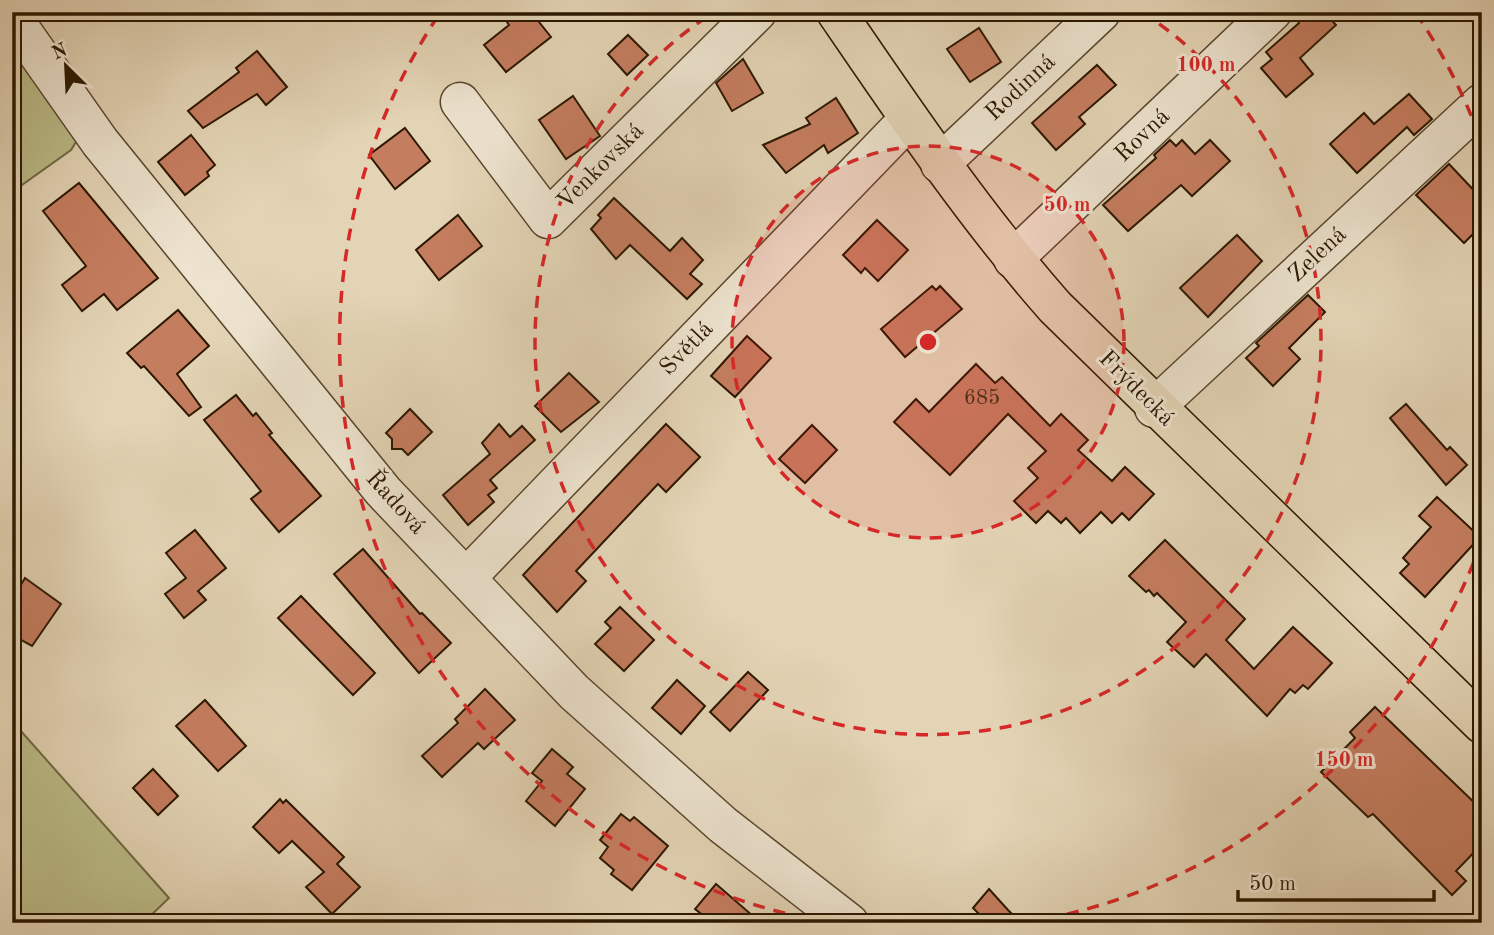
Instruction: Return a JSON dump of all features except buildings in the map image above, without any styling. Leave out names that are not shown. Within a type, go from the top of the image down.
[{"type":"main road","name":"Frýdecká","points":[[836,12],[940,164],[1013,260],[1085,339],[1154,408],[1482,724]]},
{"type":"street","name":"Venkovská","points":[[460,102],[548,219],[757,12]]},
{"type":"street","name":"Rodinná","points":[[940,164],[1101,12]]},
{"type":"street","name":"Rovná","points":[[1013,260],[1272,12]]},
{"type":"street","name":"Řadová","points":[[12,17],[117,163],[383,491],[574,692],[723,825],[849,923]]},
{"type":"street","name":"Zelená","points":[[1154,408],[1482,103]]},
{"type":"street","name":"Světlá","points":[[466,578],[909,119]]},
{"type":"green space","points":[[12,38],[79,137],[71,150],[12,192]]},
{"type":"green space","points":[[12,721],[169,898],[143,923],[12,923]]}]
